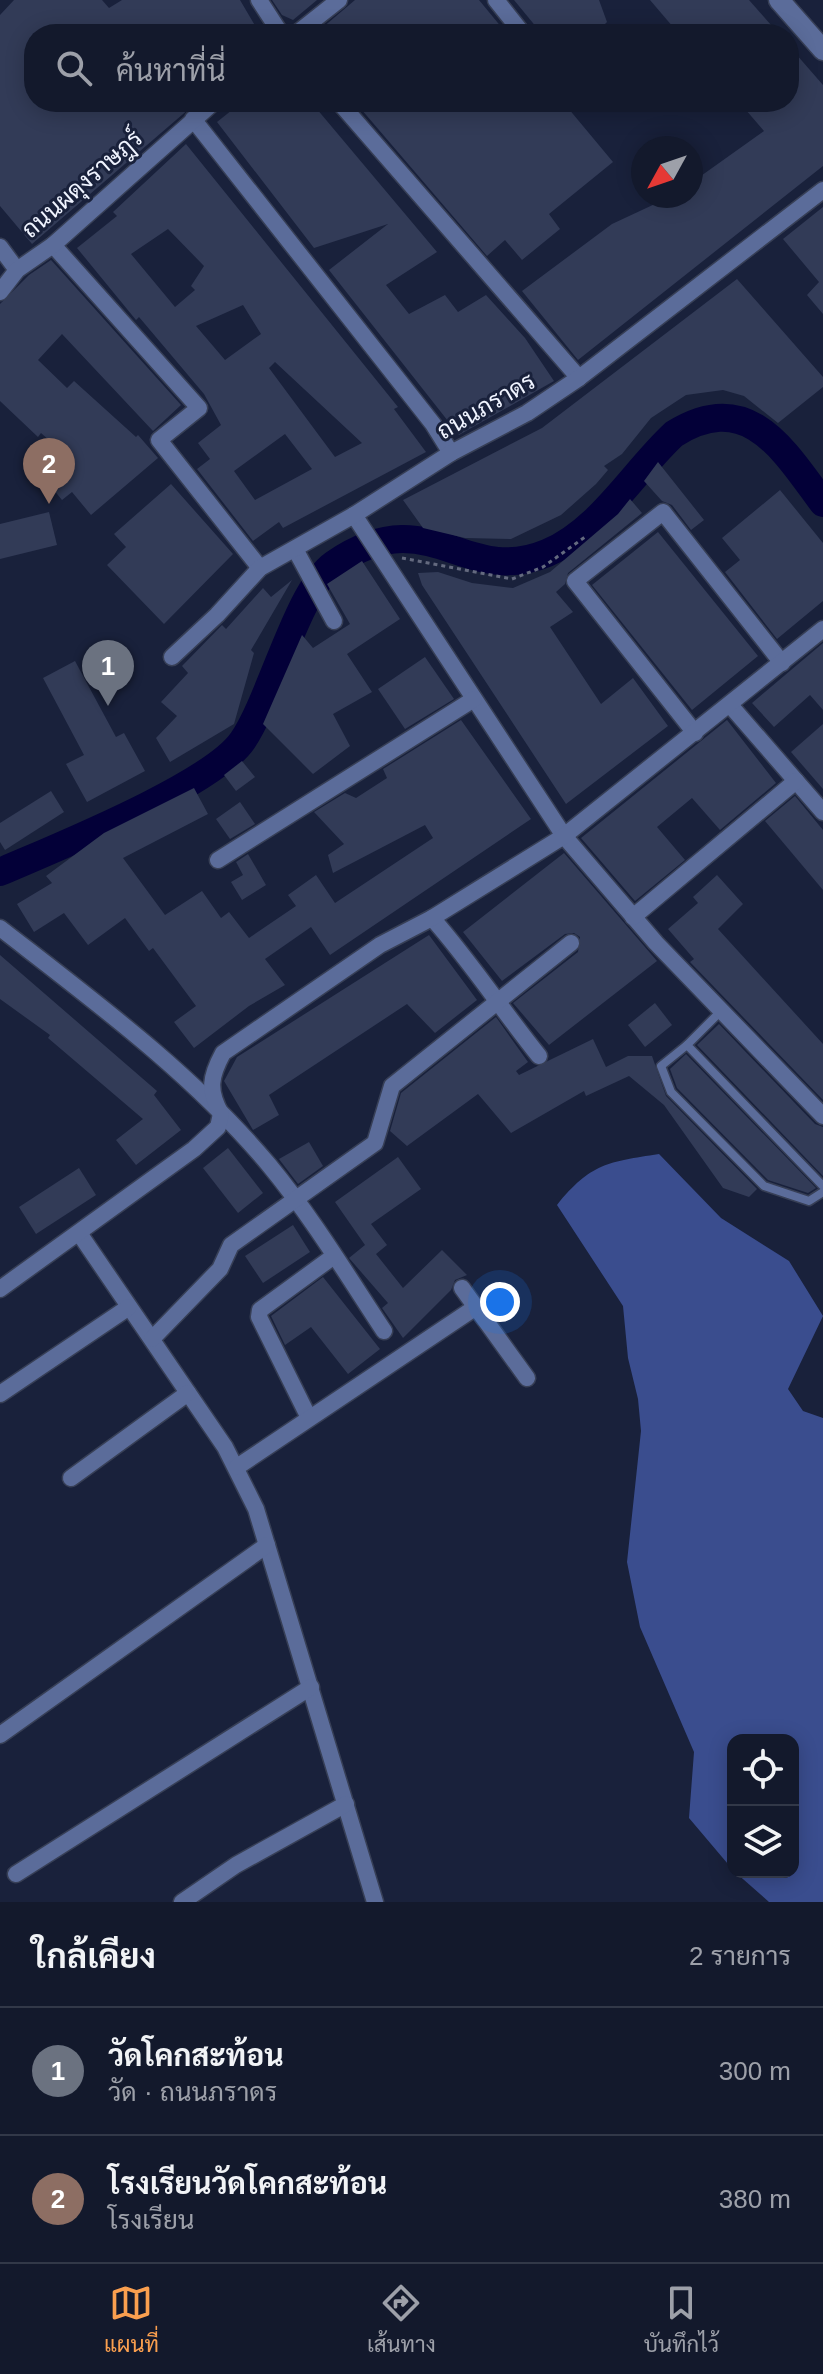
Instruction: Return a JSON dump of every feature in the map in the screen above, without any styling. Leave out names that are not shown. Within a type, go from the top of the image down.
[{"type":"street","points":[[259,0],[275,24]]},
{"type":"street","points":[[309,24],[339,0]]},
{"type":"street","points":[[496,0],[515,24]]},
{"type":"street","points":[[779,0],[823,50]]},
{"type":"street","name":"ถนนผดุงราษฎร์","points":[[0,292],[17,270],[53,245],[202,112]]},
{"type":"street","points":[[348,112],[579,378]]},
{"type":"street","points":[[193,119],[433,424],[451,453]]},
{"type":"street","name":"ถนนภราดร","points":[[172,657],[217,615],[260,568],[295,549],[359,522],[451,453],[527,413],[579,378],[823,190]]},
{"type":"street","points":[[53,245],[199,408],[159,440],[260,568]]},
{"type":"street","points":[[0,247],[17,270]]},
{"type":"street","points":[[695,733],[575,581],[663,512],[782,663]]},
{"type":"street","points":[[359,522],[564,836],[633,917],[823,1116]]},
{"type":"street","points":[[295,549],[334,621]]},
{"type":"street","points":[[0,1289],[194,1149],[218,1127],[221,1114],[212,1096],[211,1075],[223,1053],[380,945],[432,918],[564,836],[823,629]]},
{"type":"street","points":[[218,860],[474,699]]},
{"type":"street","points":[[730,705],[823,812]]},
{"type":"street","points":[[633,917],[796,781]]},
{"type":"street","points":[[432,918],[472,964],[495,1003],[539,1056]]},
{"type":"street","points":[[0,928],[180,1073],[221,1114],[269,1165],[384,1331]]},
{"type":"street","points":[[152,1339],[220,1269],[231,1245],[375,1143],[392,1086],[571,943]]},
{"type":"street","points":[[79,1233],[237,1467],[267,1545],[375,1902]]},
{"type":"street","points":[[309,1418],[259,1317],[260,1310],[334,1256]]},
{"type":"street","points":[[462,1288],[527,1378]]},
{"type":"street","points":[[0,1394],[129,1307]]},
{"type":"street","points":[[237,1467],[476,1307]]},
{"type":"street","points":[[71,1478],[188,1393]]},
{"type":"street","points":[[0,1735],[267,1545]]},
{"type":"street","points":[[16,1874],[311,1687]]},
{"type":"street","points":[[182,1902],[236,1865],[346,1804]]},
{"type":"lane","points":[[721,1011],[661,1066],[671,1092],[764,1186],[809,1201],[823,1192]]},
{"type":"lane","points":[[687,1045],[823,1186]]},
{"type":"path","points":[[382,559],[407,557],[475,574],[512,579],[543,567],[585,537]]},
{"type":"shaded area","points":[[659,1154],[721,1218],[789,1261],[823,1316],[788,1389],[803,1411],[823,1418],[823,1902],[769,1902],[742,1878],[799,1878],[799,1734],[727,1734],[727,1863],[689,1818],[694,1752],[640,1627],[627,1562],[641,1431],[638,1399],[628,1358],[623,1306],[557,1205],[580,1180],[602,1167],[626,1159]]},
{"type":"building","points":[[14,0],[102,0],[109,8],[122,0],[240,0],[254,24],[24,24],[24,112],[185,112],[32,244],[0,206],[0,15]]},
{"type":"building","points":[[272,0],[317,0],[293,20],[282,15]]},
{"type":"building","points":[[355,0],[479,0],[499,24],[327,24]]},
{"type":"building","points":[[514,0],[599,0],[607,22],[605,24],[534,24]]},
{"type":"building","points":[[650,0],[749,0],[770,24],[670,24]]},
{"type":"building","points":[[799,57],[823,85],[823,166],[578,360],[522,291],[612,224],[646,208],[703,208],[703,174],[764,131],[748,112],[799,112]]},
{"type":"building","points":[[230,112],[319,112],[437,252],[386,285],[409,314],[445,295],[458,312],[486,295],[525,338],[554,381],[459,435],[329,270],[388,224],[314,248],[217,122]]},
{"type":"building","points":[[364,112],[571,112],[613,162],[549,214],[560,229],[522,260],[505,240],[487,256]]},
{"type":"building","points":[[186,144],[398,407],[394,409],[426,452],[283,528],[279,522],[253,541],[197,469],[210,459],[198,443],[221,425],[204,394],[139,317],[136,320],[77,248],[117,216],[113,212]],"holes":[[[168,229],[204,266],[191,286],[195,290],[175,307],[131,254]],[[243,305],[261,334],[225,360],[196,326]],[[275,362],[362,443],[335,457],[269,368]],[[285,434],[312,469],[255,500],[234,471]]]},
{"type":"building","points":[[823,207],[823,314],[807,295],[819,282],[783,239]]},
{"type":"building","points":[[51,260],[181,405],[153,431],[62,334],[38,360],[67,388],[74,381],[136,437],[138,435],[158,458],[91,515],[72,492],[62,500],[39,472],[62,452],[41,433],[38,437],[0,401],[0,304],[29,275]]},
{"type":"building","points":[[737,279],[823,377],[823,387],[778,423],[744,396],[723,390],[686,395],[651,418],[622,454],[604,466],[608,470],[596,484],[561,515],[511,539],[465,538],[423,528],[403,500],[542,428]]},
{"type":"building","points":[[658,462],[704,520],[691,530],[672,505],[662,501],[644,481]]},
{"type":"building","points":[[171,484],[233,554],[164,624],[107,565],[126,547],[114,534]]},
{"type":"building","points":[[780,490],[823,543],[823,601],[777,639],[725,572],[740,560],[722,538]]},
{"type":"building","points":[[630,499],[642,513],[568,573],[565,584],[556,592],[573,612],[550,627],[601,704],[633,678],[668,726],[566,804],[422,585],[418,573],[438,572],[472,583],[513,588],[550,572],[618,514]]},
{"type":"building","points":[[49,512],[57,545],[0,559],[0,524]]},
{"type":"building","points":[[658,532],[758,656],[692,710],[592,585]]},
{"type":"building","points":[[362,561],[400,619],[347,654],[372,692],[333,714],[350,746],[313,774],[263,724],[302,635],[313,648],[350,624],[327,584]]},
{"type":"building","points":[[292,580],[251,650],[254,653],[234,724],[170,762],[156,738],[177,716],[161,702],[188,673],[182,666],[222,625],[226,629],[263,588],[271,597]]},
{"type":"building","points":[[823,643],[823,710],[810,695],[774,727],[752,703]]},
{"type":"building","points":[[425,657],[454,699],[405,729],[378,689]]},
{"type":"building","points":[[75,661],[116,737],[124,733],[145,771],[87,802],[66,764],[84,755],[43,678]]},
{"type":"building","points":[[461,720],[531,819],[330,955],[311,927],[265,959],[285,985],[249,1006],[194,1048],[174,1022],[196,1006],[153,948],[149,951],[125,918],[88,945],[64,913],[34,932],[17,904],[52,883],[46,876],[104,833],[194,788],[208,814],[123,858],[165,915],[202,891],[221,918],[229,912],[249,938],[296,906],[288,895],[316,875],[335,903],[433,838],[425,825],[333,873],[328,855],[344,844],[314,812],[345,793],[356,798],[387,778],[383,769]]},
{"type":"building","points":[[727,720],[776,783],[720,830],[692,798],[657,827],[685,860],[635,901],[581,838]]},
{"type":"building","points":[[823,724],[823,789],[791,752]]},
{"type":"building","points":[[242,761],[255,777],[236,791],[224,775]]},
{"type":"building","points":[[51,791],[64,812],[5,850],[0,842],[0,823]]},
{"type":"building","points":[[795,796],[823,830],[823,890],[765,821]]},
{"type":"building","points":[[240,802],[255,824],[230,839],[216,819]]},
{"type":"building","points":[[564,853],[657,961],[549,1045],[513,1003],[578,952],[580,937],[574,933],[565,934],[502,981],[463,932]]},
{"type":"building","points":[[248,854],[266,885],[242,900],[231,882],[243,875],[236,862]]},
{"type":"building","points":[[717,875],[743,904],[718,929],[823,1044],[823,1100],[690,962],[694,959],[668,929],[698,903],[693,897]]},
{"type":"building","points":[[429,935],[477,1000],[435,1033],[407,1004],[269,1095],[279,1115],[253,1130],[224,1081],[237,1057]]},
{"type":"building","points":[[0,955],[157,1091],[154,1095],[181,1130],[136,1165],[116,1140],[143,1119],[48,1038],[50,1035],[0,999]]},
{"type":"building","points":[[655,1003],[672,1025],[645,1047],[628,1025]]},
{"type":"building","points":[[496,1017],[528,1062],[516,1071],[519,1075],[593,1039],[606,1067],[628,1056],[652,1056],[666,1096],[757,1189],[749,1197],[723,1188],[664,1105],[629,1076],[586,1096],[584,1091],[511,1133],[478,1094],[407,1146],[390,1131],[401,1093]]},
{"type":"building","points":[[719,1024],[815,1124],[823,1127],[823,1176],[697,1045]]},
{"type":"building","points":[[686,1054],[816,1188],[808,1193],[768,1180],[677,1088],[670,1069]]},
{"type":"building","points":[[309,1142],[323,1166],[298,1184],[279,1159]]},
{"type":"building","points":[[228,1148],[263,1193],[238,1213],[203,1168]]},
{"type":"building","points":[[398,1157],[421,1189],[371,1224],[387,1245],[376,1254],[403,1288],[442,1250],[467,1275],[455,1280],[451,1290],[403,1338],[382,1308],[388,1303],[349,1258],[365,1245],[335,1202]]},
{"type":"building","points":[[79,1168],[96,1195],[36,1234],[19,1207]]},
{"type":"building","points":[[293,1225],[310,1252],[263,1283],[245,1256]]},
{"type":"building","points":[[323,1277],[380,1349],[348,1374],[311,1327],[285,1345],[271,1316]]},
{"type":"waterway","points":[[0,872],[131,814],[226,758],[243,740],[253,722],[297,620],[321,577],[334,564],[367,546],[396,539],[421,541],[492,560],[518,561],[547,553],[566,543],[600,516],[674,434],[700,422],[723,418],[743,421],[778,445],[823,503]]},
{"type":"place","name":"โรงเรียนวัดโคกสะท้อน","points":[[49,504]]},
{"type":"place","name":"วัดโคกสะท้อน","points":[[108,706]]}]
